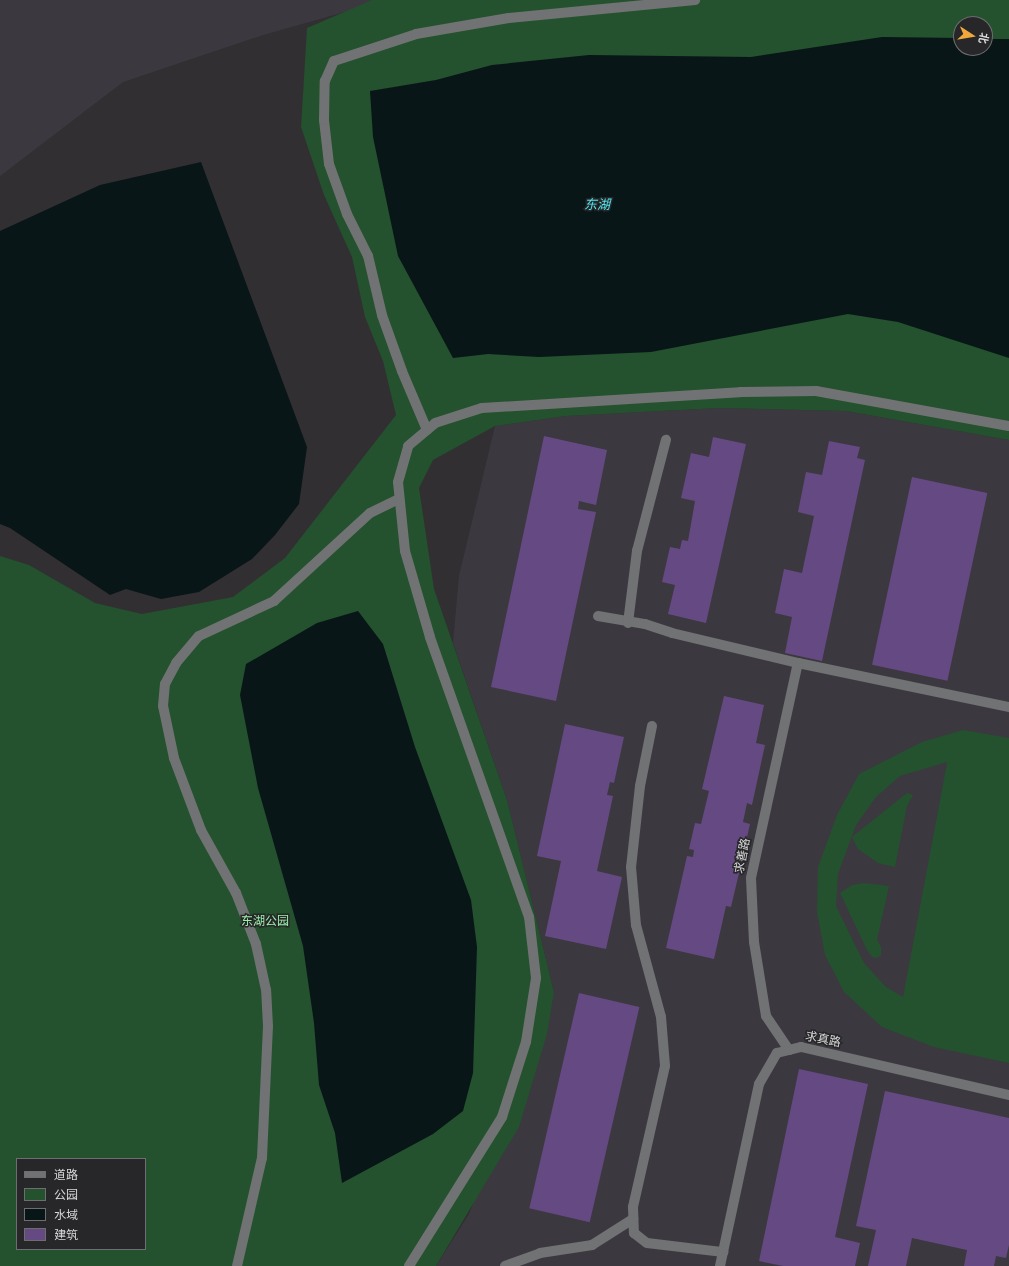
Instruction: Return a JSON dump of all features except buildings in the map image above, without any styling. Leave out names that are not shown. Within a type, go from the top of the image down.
[{"type":"street","points":[[427,430],[402,371],[382,315],[368,256],[347,214],[329,164],[324,120],[325,81],[334,61],[416,34],[509,18],[696,0]]},
{"type":"street","points":[[409,1266],[502,1117],[526,1042],[536,978],[529,917],[430,637],[405,551],[398,482],[408,446],[435,423],[482,408],[740,392],[809,391],[907,406],[1009,426]]},
{"type":"street","points":[[628,622],[637,551],[666,440]]},
{"type":"street","points":[[237,1266],[262,1158],[268,1026],[266,990],[256,944],[241,908],[201,830],[174,758],[163,706],[165,684],[176,663],[198,636],[274,600],[370,513],[399,499]]},
{"type":"street","points":[[598,616],[645,624],[672,633],[798,663],[1009,707]]},
{"type":"street","name":"求善路","points":[[789,1050],[766,1016],[754,942],[751,878],[798,663]]},
{"type":"street","points":[[652,726],[640,786],[631,867],[636,925],[661,1017],[665,1066],[633,1206],[634,1233],[648,1243],[723,1252]]},
{"type":"street","name":"求真路","points":[[720,1266],[759,1084],[777,1053],[800,1047],[1009,1095]]},
{"type":"street","points":[[505,1266],[540,1253],[592,1245],[633,1220]]},
{"type":"shaded area","points":[[0,0],[387,0],[263,35],[123,82],[0,176]]},
{"type":"shaded area","points":[[719,408],[846,411],[1009,440],[1009,1266],[436,1266],[469,1214],[554,992],[507,800],[453,643],[459,576],[495,426],[566,416]]},
{"type":"green space","name":"东湖公园","points":[[372,0],[1009,0],[1009,440],[846,411],[719,408],[566,416],[495,426],[433,460],[419,488],[434,589],[507,800],[554,992],[547,1034],[519,1127],[436,1266],[0,1266],[0,556],[29,565],[95,603],[142,614],[233,597],[285,558],[396,415],[383,361],[365,317],[352,257],[324,195],[301,127],[307,28]]},
{"type":"green space","points":[[963,730],[1009,738],[1009,1063],[934,1047],[882,1027],[844,992],[825,955],[817,912],[818,867],[837,815],[859,774],[922,742]],"holes":[[[947,762],[903,997],[886,987],[864,963],[836,906],[838,874],[856,825],[876,797],[900,776]]]},
{"type":"green space","points":[[907,793],[913,795],[907,806],[895,867],[878,863],[858,849],[852,837]]},
{"type":"green space","points":[[864,883],[889,886],[877,940],[881,947],[881,955],[877,958],[872,957],[867,950],[840,893],[852,885]]},
{"type":"water","name":"东湖","points":[[882,37],[953,38],[953,56],[993,56],[993,39],[1009,39],[1009,358],[898,322],[848,314],[651,352],[539,357],[488,354],[453,358],[398,256],[373,137],[370,91],[436,80],[492,65],[589,55],[751,57]]},
{"type":"water","points":[[201,162],[307,447],[299,504],[275,535],[252,559],[199,592],[161,599],[126,589],[110,595],[10,528],[0,524],[0,231],[100,185]]},
{"type":"water","points":[[358,611],[383,644],[415,747],[471,900],[477,947],[473,1073],[463,1111],[433,1134],[342,1183],[335,1133],[319,1085],[314,1023],[303,946],[258,788],[240,695],[246,664],[317,623]]}]
